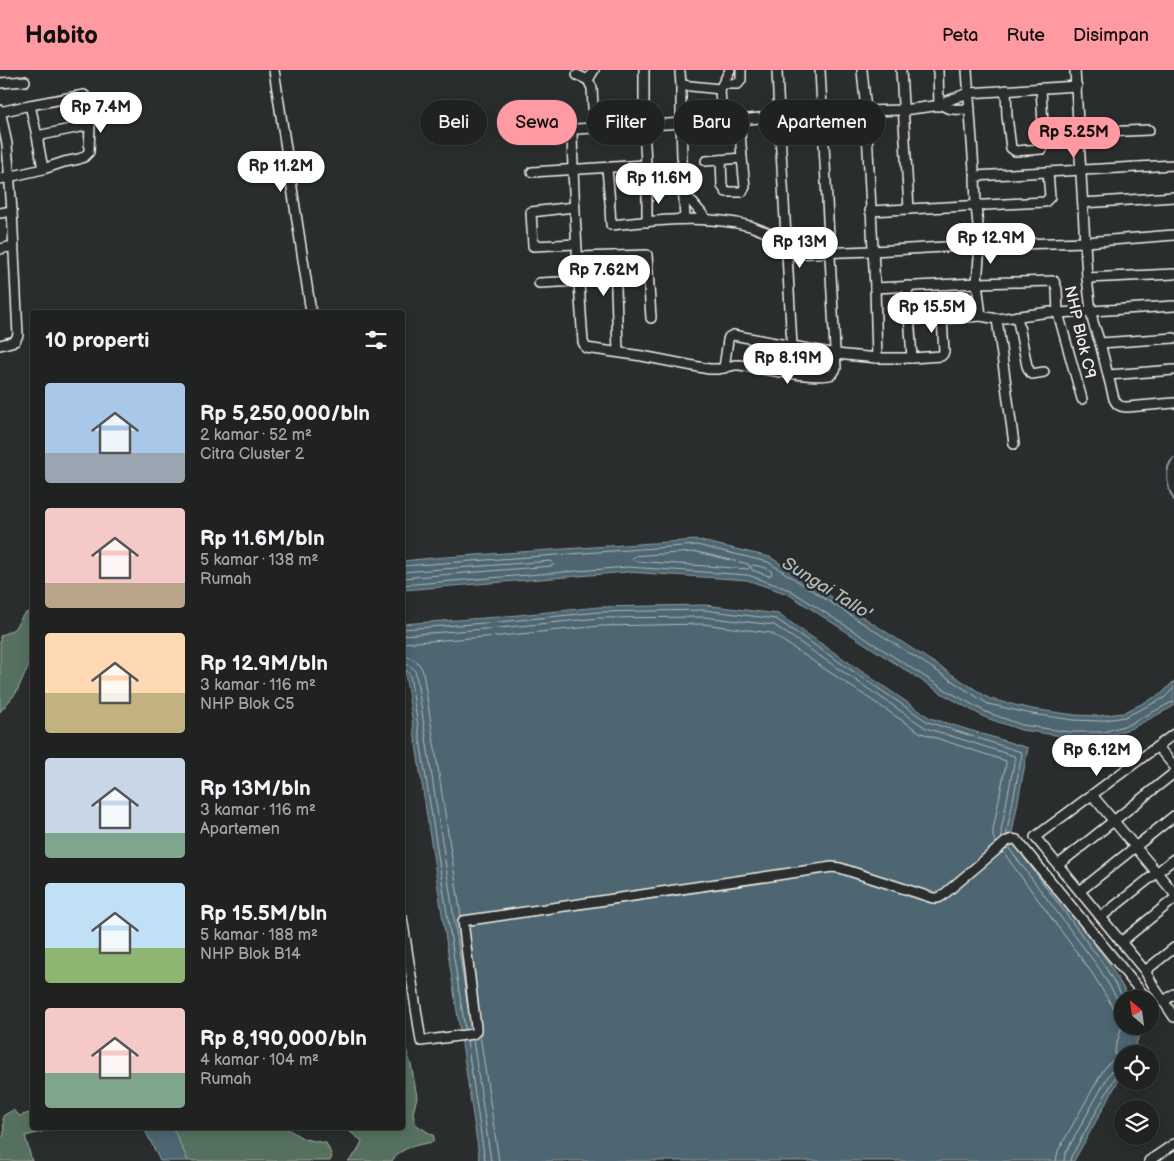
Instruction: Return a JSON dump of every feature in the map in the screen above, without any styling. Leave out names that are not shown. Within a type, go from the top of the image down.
[{"type":"street","points":[[274,70],[311,310]]},
{"type":"street","points":[[588,80],[594,70]]},
{"type":"street","points":[[644,70],[644,100]]},
{"type":"street","points":[[721,100],[721,86],[730,70]]},
{"type":"street","points":[[681,85],[736,85],[741,80],[741,70]]},
{"type":"street","points":[[777,70],[778,100]]},
{"type":"street","points":[[820,70],[821,100]]},
{"type":"street","points":[[862,70],[865,100]]},
{"type":"street","points":[[901,70],[909,209]]},
{"type":"street","points":[[938,70],[941,106]]},
{"type":"street","points":[[967,70],[980,245],[978,283],[980,316]]},
{"type":"street","points":[[1075,70],[1091,311],[1114,399],[1120,407],[1174,403]]},
{"type":"street","points":[[680,72],[681,100]]},
{"type":"street","points":[[577,75],[588,80],[592,88],[593,100]]},
{"type":"street","points":[[0,83],[25,81]]},
{"type":"street","points":[[941,106],[968,93],[1076,86]]},
{"type":"street","points":[[1006,90],[1011,148],[1015,151],[1036,150],[1042,149],[1044,144],[1041,88]]},
{"type":"street","points":[[0,345],[14,342],[18,338],[12,211],[5,178],[0,111],[84,95],[88,98],[90,105],[90,148],[87,155],[79,159],[5,178]]},
{"type":"street","points":[[30,105],[42,169]]},
{"type":"street","points":[[885,110],[941,106],[951,109],[970,109]]},
{"type":"street","points":[[37,136],[90,125]]},
{"type":"street","points":[[1080,133],[1149,130]]},
{"type":"street","points":[[572,145],[576,244],[584,346],[588,349],[618,352],[709,369],[739,365],[780,372],[826,376],[832,374],[836,368],[836,354],[824,145]]},
{"type":"street","points":[[644,145],[647,222]]},
{"type":"street","points":[[682,145],[685,219]]},
{"type":"street","points":[[721,160],[722,186],[724,190],[726,192],[742,192],[745,187],[741,145]]},
{"type":"street","points":[[781,145],[792,346]]},
{"type":"street","points":[[867,145],[875,288],[874,358]]},
{"type":"street","points":[[706,161],[742,158]]},
{"type":"street","points":[[532,172],[645,165]]},
{"type":"street","points":[[975,173],[1082,171],[1174,166]]},
{"type":"street","points":[[607,168],[611,225],[685,219],[716,220],[750,226],[786,241]]},
{"type":"street","points":[[870,210],[1045,202],[1050,197],[1048,172]]},
{"type":"street","points":[[685,194],[707,220]]},
{"type":"street","points":[[1084,203],[1174,197]]},
{"type":"street","points":[[574,207],[531,212],[533,246],[576,244]]},
{"type":"street","points":[[0,213],[12,211]]},
{"type":"street","points":[[766,232],[785,224]]},
{"type":"street","points":[[787,254],[1086,242],[1174,235]]},
{"type":"street","points":[[0,249],[13,246]]},
{"type":"street","points":[[577,257],[614,256],[647,252],[652,318]]},
{"type":"street","points":[[614,256],[618,352]]},
{"type":"street","points":[[1088,278],[1174,274]]},
{"type":"street","points":[[539,283],[579,281]]},
{"type":"street","name":"NHP Blok C9","points":[[978,283],[1054,281],[1058,313],[1082,399]]},
{"type":"street","points":[[875,288],[978,283]]},
{"type":"street","points":[[906,286],[912,358]]},
{"type":"street","points":[[909,319],[980,316],[996,319],[1050,312],[1174,306]]},
{"type":"street","points":[[1017,316],[1026,363],[1030,372],[1032,374],[1044,372]]},
{"type":"street","points":[[724,368],[728,340],[733,335],[836,354],[874,358],[940,356],[944,351],[942,319]]},
{"type":"street","points":[[996,319],[1014,444]]},
{"type":"street","points":[[1100,343],[1174,338]]},
{"type":"street","points":[[1108,375],[1174,370]]},
{"type":"street","points":[[1174,734],[1035,837],[1146,973],[1174,1017]]},
{"type":"street","points":[[1158,747],[1174,766]]},
{"type":"street","points":[[1058,864],[1174,773]]},
{"type":"street","points":[[1092,796],[1174,893]]},
{"type":"street","points":[[1080,891],[1174,816]]},
{"type":"street","points":[[405,937],[421,1041],[473,1034],[476,1031],[463,921],[832,868],[840,868],[938,898],[1007,841],[1013,839],[1017,840],[1139,990]]},
{"type":"street","points":[[1101,917],[1174,859]]},
{"type":"street","points":[[1121,942],[1174,899]]},
{"type":"street","points":[[1135,985],[1174,948]]},
{"type":"street","points":[[1163,1002],[1174,994]]},
{"type":"street","points":[[1149,1161],[1174,1144]]},
{"type":"green space","points":[[30,611],[30,666],[16,693],[0,712],[0,636],[14,629],[23,615]]},
{"type":"green space","points":[[405,1047],[411,1064],[417,1097],[413,1113],[415,1124],[434,1136],[433,1142],[405,1150],[395,1156],[392,1161],[348,1161],[357,1152],[362,1141],[348,1130],[405,1130]]},
{"type":"green space","points":[[13,1110],[20,1116],[30,1113],[30,1130],[49,1130],[25,1136],[32,1161],[0,1161],[0,1138],[4,1135],[3,1116]]},
{"type":"green space","points":[[174,1130],[289,1130],[304,1139],[326,1143],[332,1156],[330,1161],[188,1161]]},
{"type":"water","points":[[697,540],[770,557],[990,699],[1032,709],[1098,716],[1123,713],[1161,694],[1174,681],[1174,706],[1132,728],[1105,737],[1069,737],[1021,730],[984,717],[941,693],[788,594],[747,580],[628,572],[405,590],[405,561]]},
{"type":"water","points":[[705,605],[778,614],[930,718],[1028,748],[1012,833],[1108,962],[1125,990],[1114,990],[1114,1035],[1139,1035],[1136,1045],[1114,1045],[1114,1088],[1074,1161],[480,1161],[405,673],[405,624],[599,607]]},
{"type":"water","points":[[145,1130],[174,1130],[188,1161],[160,1161]]},
{"type":"waterway","points":[[1174,458],[1167,472],[1174,500]]},
{"type":"water label","name":"Sungai Tallo'","points":[[827,588]]}]
